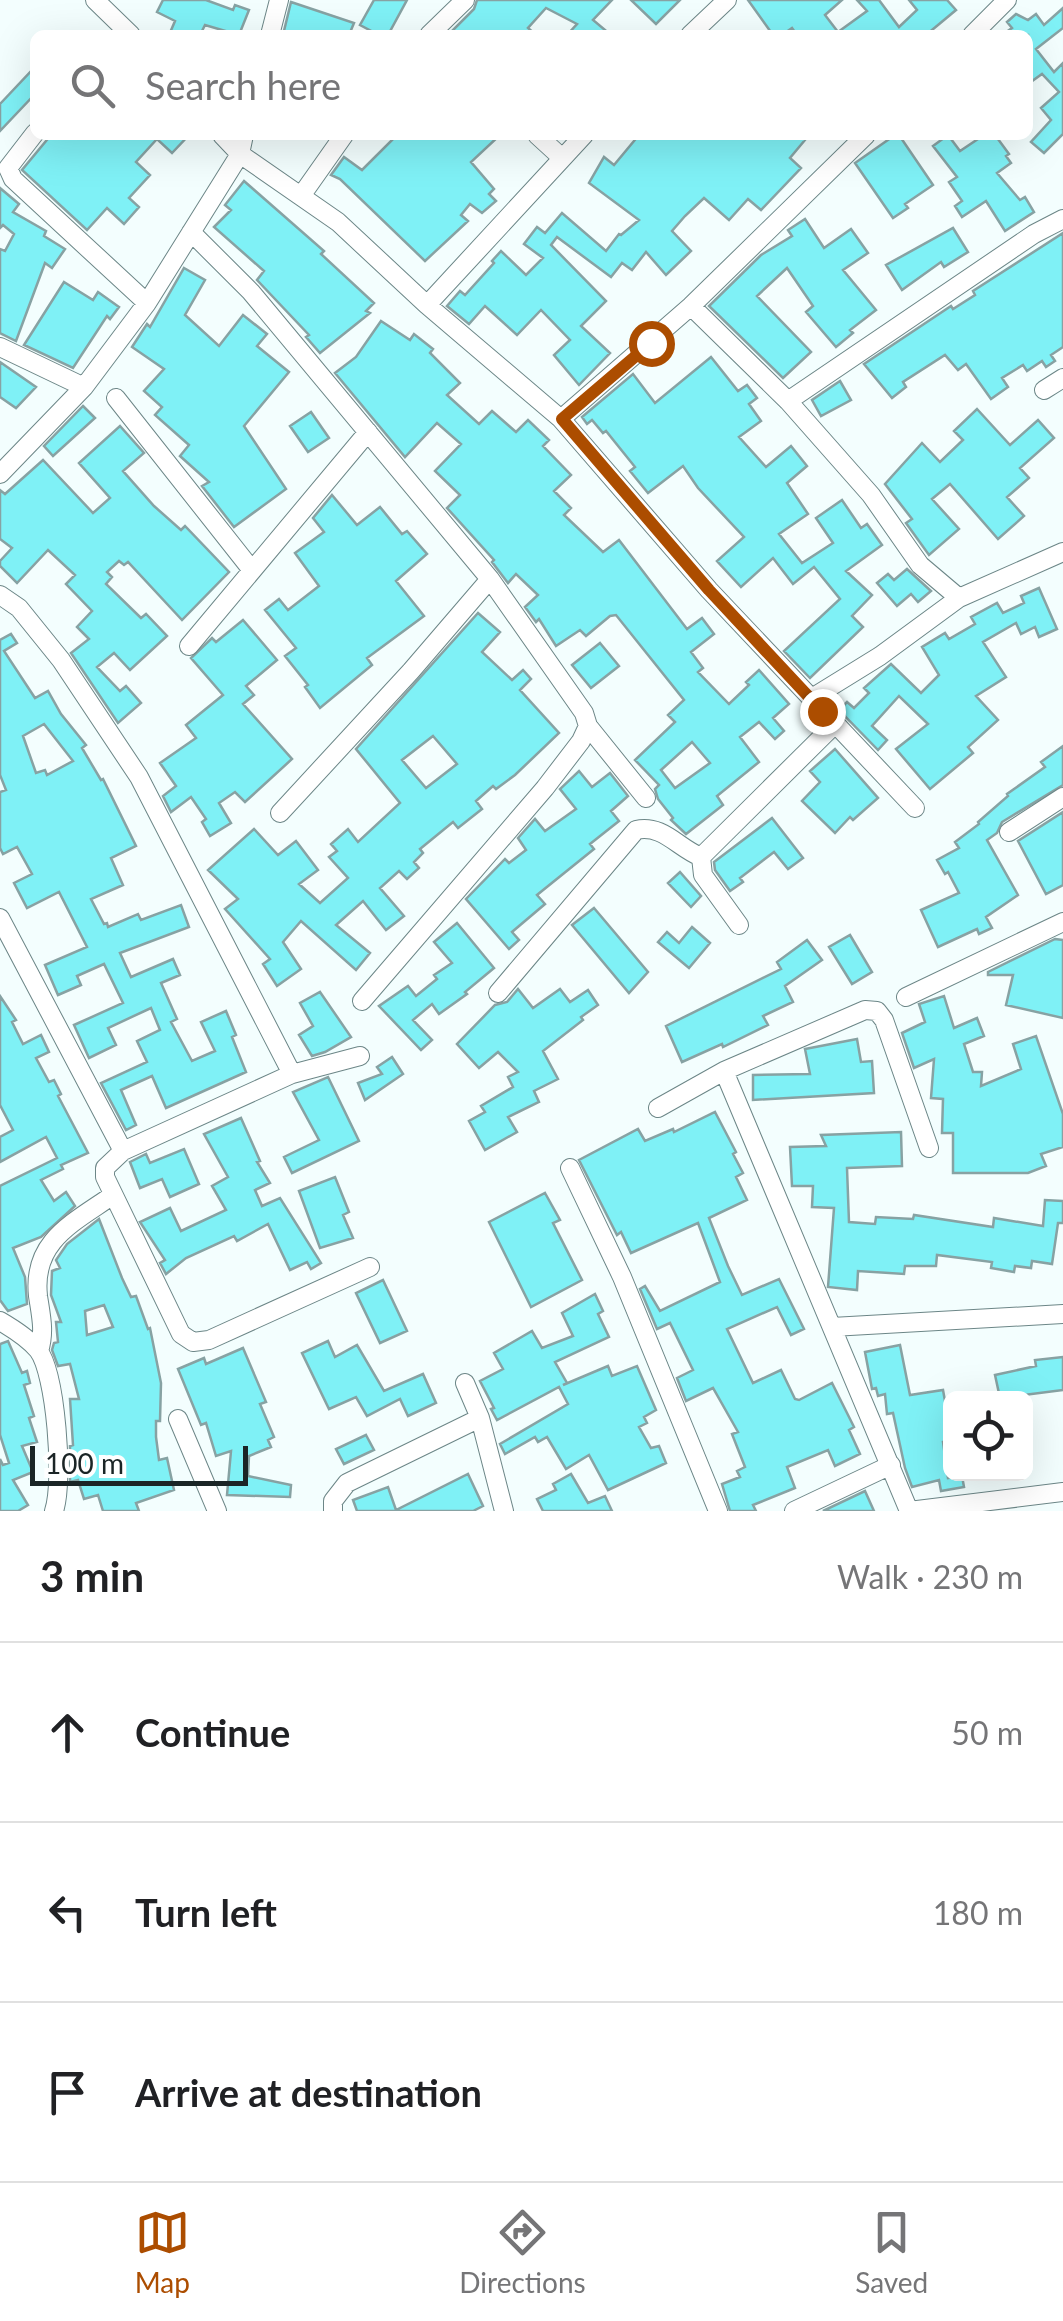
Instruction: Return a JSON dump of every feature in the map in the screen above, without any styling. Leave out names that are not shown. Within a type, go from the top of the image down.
[{"type":"street","points":[[96,0],[123,30]]},
{"type":"street","points":[[271,30],[279,0]]},
{"type":"street","points":[[435,30],[465,0]]},
{"type":"street","points":[[695,30],[727,0]]},
{"type":"street","points":[[977,30],[1007,0]]},
{"type":"street","points":[[30,139],[8,168],[13,179],[147,303]]},
{"type":"street","points":[[301,196],[340,140]]},
{"type":"street","points":[[542,140],[561,157]]},
{"type":"street","points":[[427,305],[579,140]]},
{"type":"street","points":[[562,419],[691,306],[861,140]]},
{"type":"street","points":[[0,474],[84,387],[147,303],[242,144],[368,247],[427,305],[562,419],[709,590],[915,808]]},
{"type":"street","points":[[788,401],[1034,234],[1063,219]]},
{"type":"street","points":[[191,232],[252,292],[490,579],[584,713],[588,726],[646,798]]},
{"type":"street","points":[[691,306],[788,401],[871,496],[920,565],[960,598]]},
{"type":"street","points":[[0,347],[84,387]]},
{"type":"street","points":[[1044,390],[1063,378]]},
{"type":"street","points":[[116,398],[252,569]]},
{"type":"street","points":[[189,646],[368,432]]},
{"type":"street","points":[[812,698],[880,656],[960,598],[1063,552]]},
{"type":"street","points":[[280,812],[490,579]]},
{"type":"street","points":[[0,595],[19,608],[61,660],[139,776],[292,1074]]},
{"type":"street","points":[[701,857],[834,725]]},
{"type":"street","points":[[362,1001],[545,788],[588,726]]},
{"type":"street","points":[[1008,832],[1063,797]]},
{"type":"street","points":[[498,993],[636,830],[660,831],[701,857]]},
{"type":"street","points":[[701,857],[703,875],[739,925]]},
{"type":"street","points":[[0,918],[124,1150]]},
{"type":"street","points":[[906,997],[1063,922]]},
{"type":"street","points":[[658,1108],[724,1071],[865,1010],[877,1011],[884,1020],[929,1148]]},
{"type":"street","points":[[360,1056],[292,1074],[124,1150],[105,1168],[104,1176],[181,1334],[192,1342],[209,1340],[370,1267]]},
{"type":"street","points":[[724,1071],[909,1511],[1063,1492]]},
{"type":"street","points":[[570,1168],[622,1277],[718,1511]]},
{"type":"street","points":[[54,1511],[60,1495],[55,1413],[39,1351],[44,1335],[36,1277],[49,1243],[113,1195]]},
{"type":"street","points":[[832,1327],[1063,1314]]},
{"type":"street","points":[[0,1321],[39,1351]]},
{"type":"street","points":[[465,1384],[480,1418],[504,1511]]},
{"type":"street","points":[[333,1511],[334,1500],[346,1483],[480,1418]]},
{"type":"street","points":[[178,1419],[217,1511]]},
{"type":"street","points":[[794,1511],[891,1465]]},
{"type":"building","points":[[163,0],[206,0],[233,10],[235,5],[249,10],[241,30],[205,25],[202,30],[171,30],[175,21],[157,12]]},
{"type":"building","points":[[374,0],[407,0],[391,30],[370,30],[360,25]]},
{"type":"building","points":[[477,0],[612,0],[593,20],[605,30],[572,30],[577,24],[546,8],[528,28],[530,30],[453,30],[474,9]]},
{"type":"building","points":[[631,0],[680,0],[656,24]]},
{"type":"building","points":[[748,0],[842,0],[825,15],[836,30],[769,30]]},
{"type":"building","points":[[857,0],[879,0],[899,27],[917,10],[909,0],[947,0],[956,10],[932,30],[841,30],[867,11]]},
{"type":"building","points":[[291,2],[354,23],[351,30],[284,30]]},
{"type":"building","points":[[1063,8],[1063,28],[1036,49],[1054,72],[1063,63],[1063,134],[1044,153],[1031,142],[1051,120],[1041,108],[1059,92],[1042,74],[1033,80],[1033,30],[1009,30],[1012,28],[1007,22],[1016,14],[1028,20],[1036,14],[1044,25]]},
{"type":"building","points":[[30,72],[30,99],[0,131],[0,104]]},
{"type":"building","points":[[47,140],[156,140],[136,162],[150,175],[129,198],[139,207],[124,224],[107,208],[87,230],[22,170]]},
{"type":"building","points":[[158,140],[184,140],[172,153]]},
{"type":"building","points":[[392,140],[495,140],[471,162],[494,189],[489,194],[496,201],[482,213],[470,204],[461,215],[468,221],[425,261],[340,179],[331,175],[344,157],[362,170]]},
{"type":"building","points":[[635,140],[805,140],[790,158],[801,168],[761,210],[748,199],[729,220],[704,198],[685,216],[672,231],[691,251],[666,275],[646,252],[632,270],[622,263],[611,277],[557,237],[551,245],[606,301],[581,326],[610,353],[579,385],[554,355],[570,340],[541,310],[517,335],[485,306],[469,324],[447,306],[460,291],[465,295],[501,251],[526,275],[543,258],[524,244],[537,227],[545,233],[562,213],[606,251],[619,234],[639,220],[589,183],[604,157],[614,165]]},
{"type":"building","points":[[888,140],[902,140],[933,185],[905,204],[908,208],[893,218],[855,163]]},
{"type":"building","points":[[941,140],[952,140],[960,151],[976,140],[999,140],[1011,163],[997,173],[1020,200],[1025,197],[1034,212],[1005,231],[986,201],[962,217],[955,206],[962,201],[949,182],[957,177],[933,146]]},
{"type":"building","points":[[244,181],[324,251],[321,254],[374,303],[366,311],[370,313],[320,353],[306,337],[309,335],[257,280],[264,271],[214,227],[231,210],[225,205]]},
{"type":"building","points":[[0,188],[19,204],[13,212],[46,231],[44,236],[65,249],[52,268],[45,263],[16,341],[0,333],[0,249],[5,251],[14,234],[3,225],[0,228]]},
{"type":"building","points":[[805,219],[824,248],[851,229],[868,253],[843,270],[876,310],[836,347],[806,312],[813,306],[787,268],[757,296],[811,352],[783,378],[709,306],[761,255],[792,236],[788,230]]},
{"type":"building","points":[[953,228],[968,252],[944,267],[941,262],[902,290],[886,265]]},
{"type":"building","points":[[1063,233],[1063,347],[1051,355],[1055,361],[1046,367],[1042,361],[1027,371],[1023,365],[1002,378],[1008,387],[991,399],[966,364],[958,370],[945,355],[903,382],[906,387],[892,398],[864,364],[951,306],[953,309],[975,295],[973,291]]},
{"type":"building","points":[[184,268],[205,280],[185,315],[219,346],[243,315],[267,334],[257,346],[289,372],[244,426],[286,489],[234,527],[202,486],[209,482],[180,456],[189,445],[155,415],[162,407],[144,391],[164,369],[132,347],[147,324],[150,327]]},
{"type":"building","points":[[64,282],[93,300],[98,292],[119,307],[110,319],[107,316],[73,368],[24,345]]},
{"type":"building","points":[[381,321],[410,340],[414,334],[433,349],[430,353],[460,383],[447,395],[479,424],[492,411],[516,432],[528,420],[549,440],[543,446],[571,475],[554,491],[571,508],[564,515],[603,552],[619,540],[687,629],[702,618],[714,634],[691,652],[703,668],[698,672],[729,704],[759,670],[789,704],[773,718],[784,731],[775,739],[759,722],[740,737],[759,762],[717,796],[723,805],[686,834],[658,799],[655,789],[659,785],[635,760],[675,722],[668,715],[684,700],[616,615],[586,636],[580,630],[556,646],[539,619],[536,622],[525,607],[538,595],[516,574],[508,583],[494,560],[447,508],[460,495],[435,471],[461,444],[437,423],[405,457],[335,373],[356,357]],"holes":[[[692,742],[710,763],[675,788],[661,770]]]},
{"type":"building","points":[[711,357],[738,391],[747,385],[757,398],[749,404],[761,421],[739,437],[766,467],[791,446],[807,466],[787,483],[808,514],[779,534],[802,563],[833,543],[816,518],[842,500],[861,528],[867,524],[882,545],[846,571],[872,595],[852,616],[863,627],[810,678],[784,651],[840,599],[814,567],[793,584],[773,558],[741,587],[717,561],[744,537],[683,466],[648,493],[630,471],[635,467],[606,431],[603,433],[592,420],[587,424],[582,417],[633,374],[655,403]]},
{"type":"building","points":[[0,362],[36,387],[16,408],[0,397]]},
{"type":"building","points":[[840,381],[851,400],[821,416],[812,400]]},
{"type":"building","points":[[83,406],[95,418],[53,456],[44,446]]},
{"type":"building","points":[[977,409],[1010,445],[1038,420],[1054,438],[1020,468],[1029,478],[1007,497],[1024,516],[998,539],[950,484],[932,499],[959,529],[929,555],[906,523],[912,519],[885,484],[922,443],[940,462],[963,440],[954,431]]},
{"type":"building","points":[[311,412],[329,438],[308,452],[290,426]]},
{"type":"building","points":[[120,426],[144,453],[123,471],[154,506],[181,530],[185,526],[229,572],[182,620],[128,562],[124,565],[119,561],[107,572],[112,577],[106,584],[141,618],[146,614],[167,636],[130,670],[114,653],[97,667],[120,691],[126,686],[141,703],[118,723],[71,653],[89,639],[77,627],[92,611],[66,584],[75,575],[48,550],[17,583],[0,566],[12,548],[0,539],[0,490],[5,494],[43,460],[93,513],[110,498],[79,463]]},
{"type":"building","points":[[332,495],[357,525],[380,507],[402,534],[407,531],[427,554],[396,581],[424,616],[367,658],[372,665],[320,708],[285,656],[296,648],[265,610],[279,599],[288,610],[319,586],[295,553],[324,532],[313,518]]},
{"type":"building","points":[[907,569],[931,591],[918,602],[911,594],[897,606],[877,583],[888,574],[894,580]]},
{"type":"building","points":[[1039,588],[1057,629],[1039,637],[1035,627],[1021,634],[1016,623],[983,642],[1006,677],[976,696],[998,720],[968,747],[973,753],[930,789],[896,749],[928,724],[899,696],[872,726],[887,740],[878,750],[839,710],[847,702],[854,708],[869,693],[864,688],[891,664],[921,693],[939,675],[922,647],[945,633],[949,639],[975,624],[971,617],[997,603],[1003,613],[1024,603],[1021,596]]},
{"type":"building","points":[[478,613],[500,632],[482,652],[512,680],[523,670],[531,679],[520,690],[559,733],[515,775],[496,789],[493,786],[476,801],[482,809],[458,828],[453,822],[420,849],[423,853],[414,862],[419,868],[407,879],[399,871],[380,888],[404,916],[386,930],[363,901],[336,925],[370,953],[356,970],[301,921],[283,942],[301,969],[277,986],[263,964],[270,959],[225,909],[238,899],[208,870],[254,829],[278,855],[296,841],[318,870],[299,884],[320,903],[348,878],[329,857],[337,851],[331,844],[348,829],[358,842],[400,803],[356,749]],"holes":[[[433,736],[457,764],[426,788],[402,760]]]},
{"type":"building","points":[[243,620],[277,660],[246,686],[254,695],[243,704],[292,759],[245,802],[235,792],[219,803],[231,823],[210,836],[202,822],[206,819],[191,797],[171,812],[163,796],[176,786],[160,763],[196,738],[186,725],[223,695],[191,658],[212,638],[216,642]]},
{"type":"building","points":[[11,634],[17,643],[4,651],[35,698],[48,691],[86,745],[82,748],[103,779],[136,846],[111,858],[123,885],[91,899],[104,924],[108,927],[138,914],[141,920],[181,905],[189,927],[120,953],[131,977],[173,959],[180,975],[161,983],[177,1019],[171,1022],[192,1061],[215,1051],[201,1022],[226,1011],[246,1072],[166,1108],[152,1076],[121,1090],[136,1125],[126,1130],[101,1083],[147,1062],[137,1041],[160,1030],[151,1008],[108,1028],[116,1045],[89,1058],[74,1025],[123,1003],[104,964],[77,976],[81,985],[58,995],[45,965],[87,947],[59,892],[27,908],[14,883],[32,874],[17,847],[3,854],[0,848],[0,792],[6,790],[0,775],[0,640]],"holes":[[[44,724],[73,761],[47,775],[45,770],[36,773],[23,736]]]},
{"type":"building","points":[[600,643],[619,666],[591,688],[572,665]]},
{"type":"building","points":[[1063,746],[1063,785],[1002,822],[997,833],[987,840],[1018,895],[986,917],[992,928],[979,934],[977,929],[938,947],[921,910],[959,893],[937,860],[959,848],[955,842],[979,824],[1007,794],[1045,767],[1041,762]]},
{"type":"building","points":[[835,749],[878,798],[835,833],[802,801],[820,782],[810,771]]},
{"type":"building","points":[[579,771],[592,787],[610,773],[628,796],[611,811],[619,821],[590,844],[594,849],[537,895],[545,904],[512,932],[519,940],[509,949],[466,899],[505,859],[509,863],[526,850],[518,838],[535,819],[545,831],[576,809],[560,789]]},
{"type":"building","points":[[1063,812],[1063,885],[1046,894],[1018,841]]},
{"type":"building","points":[[772,818],[803,858],[788,869],[774,852],[740,878],[743,882],[730,891],[714,862]]},
{"type":"building","points":[[680,872],[701,896],[691,907],[668,883]]},
{"type":"building","points":[[594,908],[648,972],[629,993],[572,925]]},
{"type":"building","points":[[457,923],[494,968],[439,1014],[432,1004],[413,1020],[432,1040],[421,1050],[379,1006],[408,986],[416,996],[437,979],[434,975],[452,963],[434,942]]},
{"type":"building","points":[[692,927],[710,943],[689,968],[658,942],[667,932],[679,943]]},
{"type":"building","points":[[850,935],[872,972],[852,984],[829,947]]},
{"type":"building","points":[[1055,939],[1063,940],[1063,1018],[1006,1005],[1013,975],[988,972]]},
{"type":"building","points":[[807,940],[822,960],[785,986],[793,1002],[763,1016],[768,1025],[682,1062],[666,1026],[781,969],[777,962]]},
{"type":"building","points":[[518,989],[533,1008],[560,989],[570,1002],[588,990],[598,1005],[543,1051],[558,1079],[534,1091],[539,1102],[508,1117],[517,1132],[485,1150],[469,1121],[485,1112],[481,1106],[513,1087],[508,1077],[518,1072],[498,1052],[479,1068],[457,1044],[495,1005],[507,1002]]},
{"type":"building","points":[[320,992],[351,1037],[312,1056],[299,1035],[313,1026],[300,1003]]},
{"type":"building","points":[[0,996],[16,1020],[12,1022],[23,1044],[41,1035],[49,1052],[36,1058],[49,1082],[54,1080],[61,1094],[58,1096],[88,1153],[61,1165],[63,1169],[41,1180],[54,1201],[66,1192],[75,1206],[41,1237],[13,1248],[25,1277],[27,1304],[8,1311],[0,1300],[0,1186],[57,1158],[46,1137],[0,1162],[0,1137],[13,1130],[0,1105]]},
{"type":"building","points":[[944,996],[954,1028],[977,1018],[984,1036],[964,1044],[973,1072],[982,1072],[981,1086],[1021,1069],[1013,1044],[1036,1036],[1063,1114],[1063,1147],[1041,1154],[1046,1166],[1028,1173],[953,1173],[953,1133],[942,1133],[943,1099],[931,1098],[934,1059],[914,1068],[902,1033],[925,1022],[919,1004]]},
{"type":"building","points":[[857,1039],[861,1062],[872,1061],[874,1093],[753,1100],[753,1075],[810,1074],[805,1049]]},
{"type":"building","points":[[392,1057],[403,1074],[365,1100],[358,1083],[382,1074],[377,1067]]},
{"type":"building","points":[[328,1077],[359,1141],[292,1173],[284,1157],[319,1140],[293,1092]]},
{"type":"building","points":[[715,1112],[736,1152],[733,1154],[743,1173],[736,1177],[747,1200],[709,1218],[728,1266],[742,1295],[779,1279],[804,1329],[791,1335],[777,1307],[727,1329],[753,1383],[781,1370],[799,1400],[832,1383],[854,1427],[849,1430],[860,1454],[835,1466],[828,1450],[787,1467],[795,1488],[753,1505],[756,1511],[730,1511],[722,1484],[740,1477],[737,1471],[745,1467],[732,1434],[738,1432],[713,1388],[686,1401],[677,1378],[693,1370],[670,1323],[657,1329],[640,1289],[645,1286],[660,1311],[720,1282],[698,1223],[631,1253],[621,1232],[617,1235],[579,1160],[638,1129],[645,1141]]},
{"type":"building","points":[[241,1118],[260,1161],[257,1162],[270,1183],[255,1190],[262,1206],[280,1198],[321,1263],[311,1269],[307,1262],[290,1270],[268,1224],[237,1241],[234,1236],[186,1258],[166,1274],[160,1263],[165,1260],[140,1222],[170,1208],[181,1231],[226,1210],[212,1186],[228,1177],[204,1134]]},
{"type":"building","points":[[901,1132],[902,1166],[847,1168],[849,1222],[875,1224],[876,1217],[913,1219],[914,1215],[993,1227],[994,1218],[1043,1226],[1045,1200],[1063,1201],[1063,1223],[1058,1223],[1052,1264],[1032,1261],[1031,1268],[1015,1266],[1014,1272],[991,1268],[992,1262],[937,1255],[936,1266],[905,1266],[904,1274],[858,1271],[857,1290],[828,1287],[834,1208],[812,1207],[813,1186],[792,1186],[790,1147],[826,1146],[821,1135]]},
{"type":"building","points":[[184,1149],[199,1184],[170,1197],[162,1179],[140,1188],[130,1162],[146,1154],[150,1163]]},
{"type":"building","points":[[335,1177],[349,1212],[343,1215],[353,1238],[320,1248],[299,1191]]},
{"type":"building","points":[[545,1193],[560,1220],[553,1223],[582,1280],[531,1307],[489,1222]]},
{"type":"building","points":[[99,1219],[122,1278],[131,1297],[136,1296],[150,1328],[161,1383],[160,1421],[156,1421],[159,1460],[167,1458],[174,1490],[136,1503],[139,1511],[103,1511],[98,1495],[84,1499],[78,1480],[70,1482],[70,1399],[79,1399],[70,1364],[58,1366],[52,1350],[58,1342],[56,1322],[61,1322],[51,1295],[52,1271],[60,1268],[56,1260],[67,1244]],"holes":[[[104,1305],[113,1327],[87,1335],[85,1311]]]},
{"type":"building","points":[[383,1280],[407,1331],[380,1343],[356,1293]]},
{"type":"building","points":[[595,1294],[603,1311],[598,1314],[609,1337],[555,1362],[567,1383],[563,1385],[608,1366],[612,1376],[637,1366],[656,1410],[644,1417],[647,1423],[639,1427],[651,1448],[659,1446],[666,1463],[608,1490],[589,1455],[566,1469],[547,1437],[538,1442],[535,1437],[505,1454],[500,1444],[568,1404],[559,1387],[497,1420],[480,1381],[503,1369],[494,1353],[532,1331],[542,1348],[573,1336],[562,1313]]},
{"type":"building","points":[[8,1341],[22,1373],[27,1371],[30,1383],[24,1385],[37,1442],[22,1446],[33,1472],[13,1480],[28,1505],[18,1511],[0,1511],[0,1459],[3,1465],[9,1463],[0,1435],[0,1344]]},
{"type":"building","points":[[328,1341],[335,1357],[357,1345],[384,1391],[423,1374],[436,1403],[408,1416],[400,1399],[367,1416],[356,1397],[329,1409],[302,1353]]},
{"type":"building","points":[[900,1345],[910,1395],[943,1390],[943,1481],[963,1481],[964,1487],[941,1491],[939,1480],[912,1487],[893,1413],[887,1414],[885,1394],[878,1396],[876,1388],[872,1389],[865,1352]]},
{"type":"building","points":[[243,1348],[266,1402],[260,1404],[274,1437],[268,1440],[271,1447],[249,1456],[248,1476],[291,1485],[290,1497],[227,1495],[231,1451],[216,1456],[206,1423],[201,1425],[178,1369],[204,1358],[206,1364]]},
{"type":"building","points":[[1063,1357],[1063,1390],[1033,1394],[998,1391],[995,1375],[1036,1366],[1035,1360]]},
{"type":"building","points":[[366,1435],[374,1450],[344,1464],[336,1449]]},
{"type":"building","points":[[468,1474],[483,1506],[473,1511],[357,1511],[353,1500],[388,1487],[396,1510]]},
{"type":"building","points":[[571,1474],[588,1503],[605,1496],[612,1511],[543,1511],[537,1499],[556,1490],[553,1484]]},
{"type":"building","points":[[865,1491],[874,1511],[823,1511]]},
{"type":"route","points":[[651,343],[562,419],[709,590],[822,711]]}]
